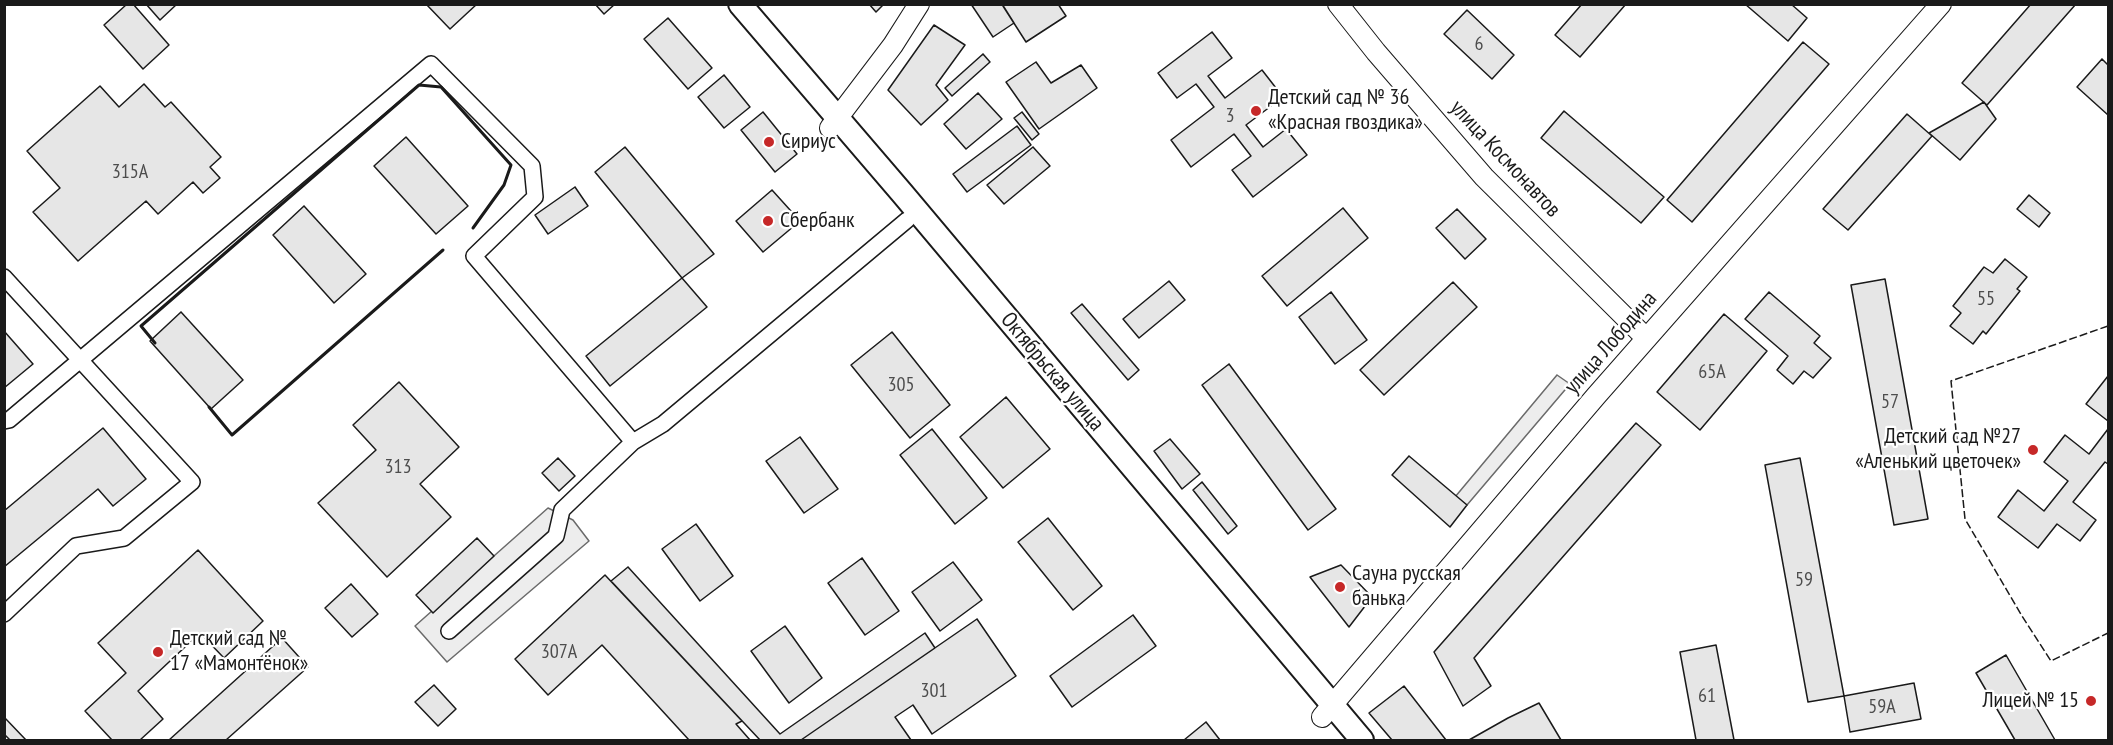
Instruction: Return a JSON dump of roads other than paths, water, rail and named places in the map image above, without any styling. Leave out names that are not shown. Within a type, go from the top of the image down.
[{"type":"main road","name":"Октябрьская улица","points":[[724,4],[833,123],[1327,711],[1342,741]]},
{"type":"main road","name":"Октябрьская улица","points":[[740,4],[907,220],[1327,711],[1362,741]]},
{"type":"street","points":[[833,123],[893,45],[919,4]]},
{"type":"street","name":"улица Космонавтов","points":[[1338,4],[1376,52],[1484,177],[1646,338]]},
{"type":"street","name":"улица Лободина","points":[[1327,711],[1646,338],[1941,4]]},
{"type":"street","points":[[4,421],[9,420],[430,64],[532,166],[535,197],[474,256],[633,441]]},
{"type":"street","points":[[449,631],[556,536],[562,510],[633,441],[663,423],[907,220]]},
{"type":"street","points":[[4,277],[192,482],[124,538],[76,546],[4,614]]},
{"type":"place","name":"Детский сад № 36 «Красная гвоздика»","points":[[1256,111]]},
{"type":"place","name":"Сириус","points":[[769,142]]},
{"type":"place","name":"Сбербанк","points":[[768,221]]},
{"type":"place","name":"Детский сад №27 «Аленький цветочек»","points":[[2033,450]]},
{"type":"place","name":"Сауна русская банька","points":[[1340,587]]},
{"type":"place","name":"Детский сад № 17 «Мамонтёнок»","points":[[158,652]]},
{"type":"place","name":"Лицей № 15","points":[[2091,701]]}]
